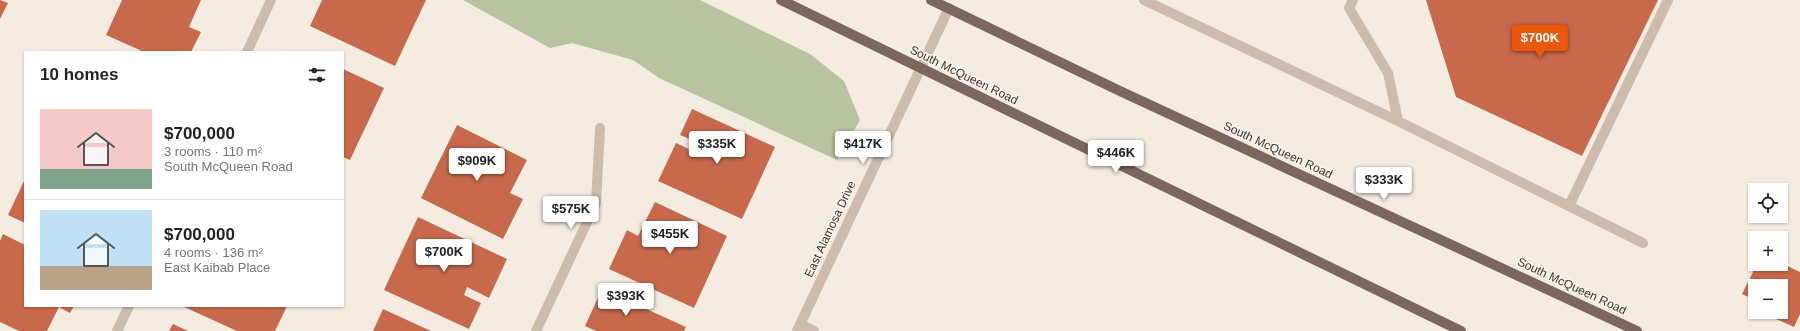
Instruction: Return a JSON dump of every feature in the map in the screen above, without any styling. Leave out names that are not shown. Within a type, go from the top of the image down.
[{"type":"main road","name":"South McQueen Road","points":[[781,0],[921,69],[1119,163],[1461,331]]},
{"type":"main road","name":"South McQueen Road","points":[[931,0],[1122,92],[1636,331]]},
{"type":"street","points":[[247,51],[271,0]]},
{"type":"street","points":[[1144,0],[1398,121],[1643,242]]},
{"type":"street","points":[[1353,0],[1349,8],[1388,73],[1398,121]]},
{"type":"street","points":[[1569,206],[1668,0]]},
{"type":"street","name":"East Alamosa Drive","points":[[798,328],[949,8]]},
{"type":"street","points":[[536,331],[596,203],[600,128]]},
{"type":"street","points":[[117,331],[129,307]]},
{"type":"street","points":[[798,328],[814,331]]},
{"type":"green space","points":[[463,0],[700,0],[810,54],[844,81],[860,120],[837,160],[659,78],[633,60],[572,43],[550,48]]},
{"type":"building","points":[[0,0],[8,3],[0,19]]},
{"type":"building","points":[[122,0],[201,0],[189,27],[201,32],[192,51],[142,51],[106,35]]},
{"type":"building","points":[[322,0],[426,0],[395,66],[310,26]]},
{"type":"building","points":[[1426,0],[1658,0],[1582,156],[1456,97]]},
{"type":"building","points":[[344,69],[384,88],[350,160],[344,157]]},
{"type":"building","points":[[692,109],[775,147],[742,219],[658,181],[676,143],[693,151],[697,142],[680,135]]},
{"type":"building","points":[[457,125],[527,160],[510,193],[523,199],[503,239],[421,198]]},
{"type":"building","points":[[24,181],[24,223],[8,215]]},
{"type":"building","points":[[655,202],[727,236],[694,308],[609,269],[627,230],[638,236]]},
{"type":"building","points":[[418,217],[507,259],[489,298],[467,287],[464,295],[481,303],[469,329],[384,290]]},
{"type":"building","points":[[3,234],[24,244],[24,307],[59,307],[47,331],[19,331],[0,322],[0,241]]},
{"type":"building","points":[[1788,266],[1800,272],[1800,314],[1794,327],[1776,319],[1788,319],[1788,279],[1750,279],[1754,271],[1788,271]]},
{"type":"building","points":[[1748,282],[1748,297],[1742,294]]},
{"type":"building","points":[[602,289],[686,327],[684,331],[596,331],[585,326]]},
{"type":"building","points":[[59,307],[73,307],[70,313]]},
{"type":"building","points":[[184,307],[287,307],[275,331],[237,331]]},
{"type":"building","points":[[383,309],[431,331],[373,331]]},
{"type":"building","points":[[173,324],[188,331],[169,331]]}]
